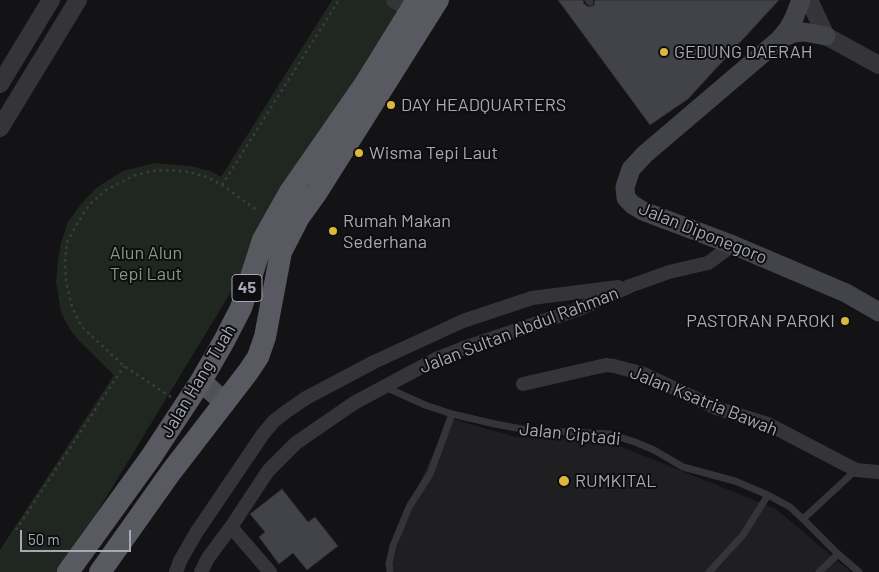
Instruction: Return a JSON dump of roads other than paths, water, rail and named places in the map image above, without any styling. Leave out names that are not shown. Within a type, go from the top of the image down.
[{"type":"highway","name":"Jalan Hang Tuah","points":[[100,572],[171,472],[258,357],[265,337],[281,252],[294,226],[438,0]]},
{"type":"highway","name":"Jalan Hang Tuah","points":[[68,572],[151,457],[201,381],[241,308],[263,240],[290,192],[365,84],[408,3]]},
{"type":"main road","points":[[780,39],[794,18],[801,0]]},
{"type":"main road","points":[[780,39],[793,33],[804,32],[826,36]]},
{"type":"main road","name":"Jalan Diponegoro","points":[[780,39],[645,154],[631,169],[625,187],[626,198],[633,206],[643,211],[733,245],[846,293],[879,312]]},
{"type":"main road","points":[[201,381],[225,403]]},
{"type":"street","points":[[0,84],[51,0]]},
{"type":"street","points":[[0,128],[78,0]]},
{"type":"street","points":[[809,0],[826,36],[879,65]]},
{"type":"street","name":"Jalan Sultan Abdul Rahman","points":[[201,572],[208,558],[231,527],[268,470],[296,443],[354,403],[438,358],[578,309],[633,285],[669,272],[708,263],[733,245]]},
{"type":"street","points":[[176,572],[196,533],[263,434],[287,411],[306,398],[374,362],[464,321],[532,298],[633,285]]},
{"type":"street","name":"Jalan Ksatria Bawah","points":[[523,384],[606,365],[614,366],[644,374],[716,408],[768,424],[856,470],[879,472]]},
{"type":"street","points":[[231,527],[270,572]]},
{"type":"lane","name":"Jalan Ciptadi","points":[[385,387],[425,405],[452,414],[533,432],[610,434],[654,450],[683,467],[735,481],[768,494],[790,507],[859,572]]},
{"type":"lane","points":[[390,572],[389,564],[393,546],[409,507],[430,474],[452,414]]},
{"type":"lane","points":[[803,519],[856,470]]},
{"type":"lane","points":[[709,572],[743,535],[768,494]]},
{"type":"lane","points":[[819,572],[838,554]]},
{"type":"place","name":"GEDUNG DAERAH","points":[[664,52]]},
{"type":"place","name":"DAY HEADQUARTERS","points":[[391,105]]},
{"type":"place","name":"Wisma Tepi Laut","points":[[359,153]]},
{"type":"place","name":"Rumah Makan Sederhana","points":[[333,231]]},
{"type":"place","name":"PASTORAN PAROKI","points":[[845,321]]},
{"type":"place","name":"RUMKITAL","points":[[564,481]]},
{"type":"park label","name":"Alun Alun Tepi Laut","points":[[146,263]]}]
